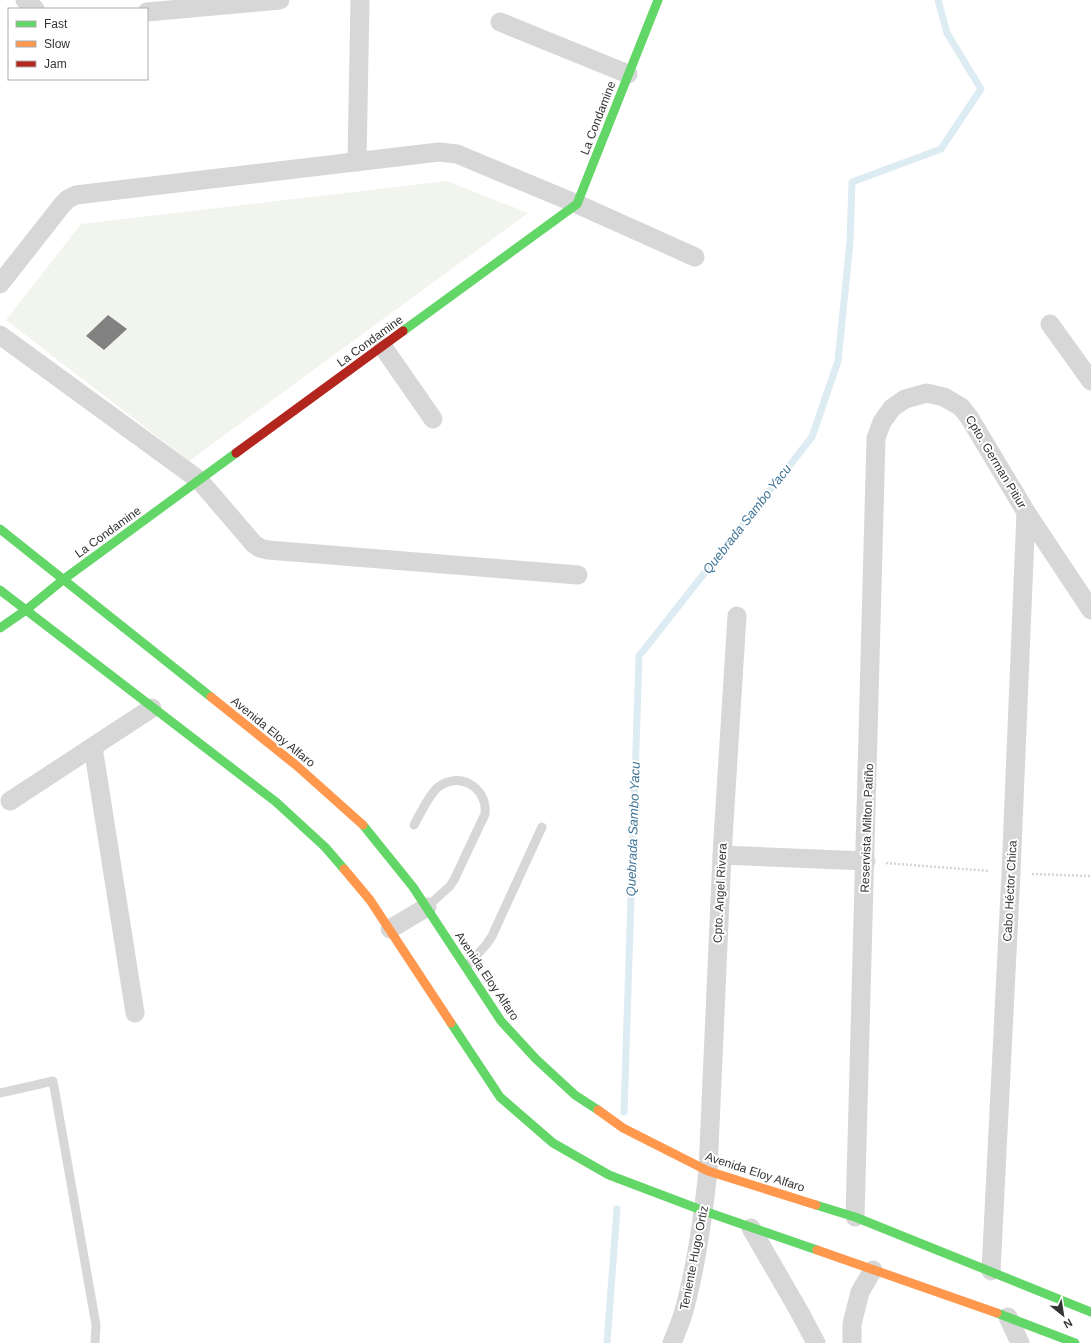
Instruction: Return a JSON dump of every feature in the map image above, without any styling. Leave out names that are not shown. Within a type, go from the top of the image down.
[{"type":"street","points":[[25,0],[34,8]]},
{"type":"street","points":[[148,12],[280,0]]},
{"type":"street","points":[[357,162],[360,0]]},
{"type":"street","name":"La Condamine","points":[[0,628],[26,610],[64,579],[577,204],[658,0]]},
{"type":"street","points":[[500,22],[628,74]]},
{"type":"street","points":[[0,284],[62,205],[68,199],[76,195],[439,152],[453,153],[577,204],[695,257]]},
{"type":"street","points":[[1050,324],[1091,381]]},
{"type":"street","points":[[0,335],[199,480],[254,544],[260,548],[268,550],[578,575]]},
{"type":"street","points":[[383,347],[433,419]]},
{"type":"street","name":"Cpto. German Pitiur","points":[[876,438],[882,422],[892,408],[905,399],[927,393],[944,397],[961,407],[969,417],[1026,512],[1091,610]]},
{"type":"street","name":"Reservista Milton Patiño","points":[[856,1217],[876,438]]},
{"type":"street","name":"Cabo Héctor Chica","points":[[991,1271],[1011,873],[1026,512]]},
{"type":"street","name":"Avenida Eloy Alfaro","points":[[0,529],[309,776],[362,824],[413,887],[501,1021],[536,1059],[575,1095],[623,1128],[708,1171],[856,1217],[1091,1312]]},
{"type":"street","points":[[0,590],[276,802],[325,847],[370,900],[500,1097],[553,1143],[608,1175],[751,1228],[1008,1317],[1075,1343]]},
{"type":"street","name":"Cpto. Angel Rivera","points":[[708,1171],[722,855],[737,616]]},
{"type":"street","points":[[10,801],[152,708]]},
{"type":"street","points":[[93,747],[135,1013]]},
{"type":"street","points":[[722,855],[866,861]]},
{"type":"street","points":[[390,929],[427,907]]},
{"type":"street","name":"Teniente Hugo Ortiz","points":[[672,1343],[683,1315],[691,1279],[704,1211],[708,1171]]},
{"type":"street","points":[[751,1228],[816,1343]]},
{"type":"street","points":[[852,1343],[852,1324],[860,1292],[873,1270]]},
{"type":"street","points":[[1008,1317],[1020,1343]]},
{"type":"lane","points":[[414,825],[436,789],[446,782],[456,780],[465,782],[477,788],[486,806],[485,814],[454,880],[450,886],[427,907]]},
{"type":"lane","points":[[466,967],[492,936],[542,826]]},
{"type":"lane","points":[[0,1093],[53,1081],[96,1325],[95,1343]]},
{"type":"path","points":[[866,861],[1011,873],[1091,876]]},
{"type":"shaded area","points":[[447,181],[528,213],[189,461],[6,320],[81,224]]},
{"type":"building","points":[[108,315],[127,329],[104,350],[86,336]]},
{"type":"waterway","name":"Quebrada Sambo Yacu","points":[[624,1112],[639,656],[812,437],[838,361],[850,242],[852,182],[941,149],[981,89],[947,33],[938,0]]},
{"type":"waterway","name":"Quebrada Sambo Yacu","points":[[607,1343],[617,1209]]},
{"type":"traffic: fast","points":[[403,331],[577,204],[658,0]]},
{"type":"traffic: fast","points":[[0,628],[26,610],[64,579],[236,453]]},
{"type":"traffic: fast","points":[[0,529],[211,697]]},
{"type":"traffic: fast","points":[[0,590],[276,802],[325,847],[344,869]]},
{"type":"traffic: fast","points":[[363,825],[413,887],[501,1021],[536,1059],[575,1095],[598,1110]]},
{"type":"traffic: fast","points":[[451,1023],[500,1097],[553,1143],[609,1175],[704,1211],[817,1250]]},
{"type":"traffic: fast","points":[[816,1205],[855,1217],[1091,1312]]},
{"type":"traffic: fast","points":[[997,1313],[1075,1343]]},
{"type":"traffic: slow","points":[[211,697],[297,766],[363,825]]},
{"type":"traffic: slow","points":[[344,869],[370,900],[451,1023]]},
{"type":"traffic: slow","points":[[598,1110],[623,1128],[708,1171],[816,1205]]},
{"type":"traffic: slow","points":[[817,1250],[997,1313]]},
{"type":"traffic: jam","points":[[236,453],[403,331]]}]
